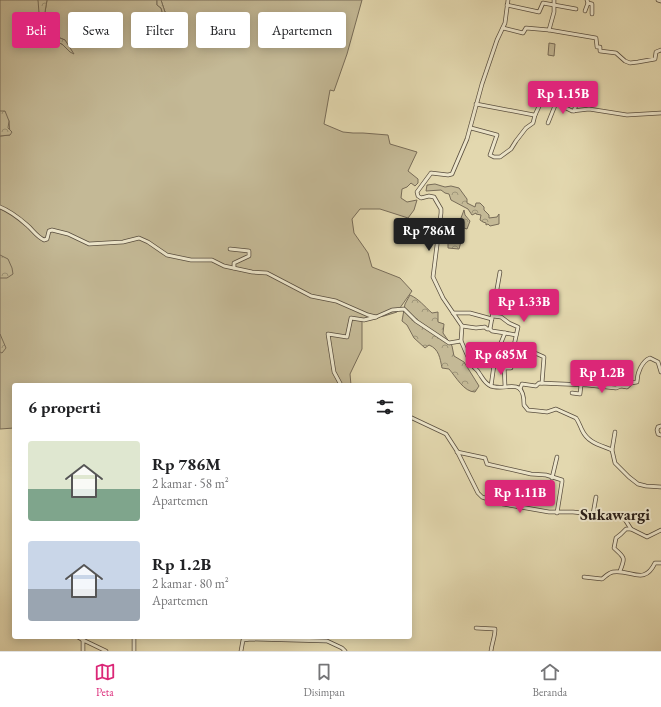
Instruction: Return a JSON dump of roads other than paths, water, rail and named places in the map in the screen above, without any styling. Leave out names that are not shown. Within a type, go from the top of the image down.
[{"type":"street","points":[[508,0],[505,23],[487,69],[476,104],[471,128],[452,174],[431,173],[418,192],[420,198],[429,196],[434,197],[441,209],[433,277],[441,296],[462,326],[461,341],[474,368],[479,372],[483,380],[491,386],[513,386],[520,389],[523,392],[525,408],[547,412],[556,410],[576,418],[582,432],[588,439],[593,443],[612,450]]},
{"type":"street","points":[[585,11],[588,1],[592,4],[592,14]]},
{"type":"street","points":[[508,5],[539,12],[542,3],[554,2],[576,9]]},
{"type":"street","points":[[549,30],[554,12],[554,2]]},
{"type":"street","points":[[502,28],[523,33],[526,28],[549,30],[598,38],[597,47],[600,48],[600,51],[616,53],[628,62],[655,59],[656,52],[661,50]]},
{"type":"street","points":[[574,111],[578,99]]},
{"type":"street","points":[[471,128],[498,135],[490,155],[500,157],[512,148],[526,128],[533,123],[541,100],[556,103],[574,111],[589,109],[627,115],[661,113]]},
{"type":"street","points":[[548,122],[556,103]]},
{"type":"street","points":[[476,104],[535,115]]},
{"type":"street","points":[[0,207],[14,214],[37,236],[44,240],[47,239],[49,231],[52,230],[68,234],[89,244],[120,243],[139,238],[170,256],[195,260],[212,260],[222,266],[266,274],[311,296],[336,301],[376,317]]},
{"type":"street","points":[[230,248],[249,251],[250,253],[245,259],[234,263],[234,268]]},
{"type":"street","points":[[490,329],[500,272]]},
{"type":"street","points":[[340,383],[334,372],[328,334],[347,337],[351,318],[364,320],[376,317],[392,310],[404,309],[416,321],[449,343],[461,341]]},
{"type":"street","points":[[452,313],[470,313],[492,317],[500,316],[509,324],[517,326],[511,368],[504,368]]},
{"type":"street","points":[[462,326],[476,328],[484,326],[492,331],[516,335]]},
{"type":"street","points":[[491,386],[495,364],[498,360],[500,345],[505,333]]},
{"type":"street","points":[[514,345],[526,346],[534,350],[535,353],[544,357],[542,383]]},
{"type":"street","points":[[520,389],[522,384],[537,386],[542,383],[616,388],[621,386],[627,387],[637,382],[638,372],[646,360],[650,358],[658,362],[661,372]]},
{"type":"street","points":[[470,360],[495,364]]},
{"type":"street","points":[[498,360],[504,365],[505,386]]},
{"type":"street","points":[[572,394],[580,394],[581,385]]},
{"type":"street","points":[[412,418],[446,434],[478,493],[482,497],[503,504],[557,513],[573,512],[621,517],[624,518],[631,529]]},
{"type":"street","points":[[661,426],[658,427],[657,430],[658,434],[661,435]]},
{"type":"street","points":[[615,432],[612,450],[614,463],[638,484],[661,487]]},
{"type":"street","points":[[457,452],[486,458],[487,464],[531,474],[545,475],[561,480],[557,513]]},
{"type":"street","points":[[552,478],[557,457]]},
{"type":"street","points":[[593,514],[596,497]]},
{"type":"street","points":[[620,571],[623,557],[614,548],[615,539],[626,529],[631,529],[648,537],[661,530]]},
{"type":"street","points":[[584,576],[602,580],[609,574],[620,571],[631,574],[646,574],[652,569],[655,563],[661,563]]},
{"type":"street","points":[[476,628],[495,629],[495,636],[492,640],[491,651]]},
{"type":"street","points":[[83,639],[83,651]]},
{"type":"street","points":[[85,639],[106,651]]},
{"type":"street","points":[[134,639],[134,651]]},
{"type":"street","points":[[241,651],[243,640],[251,639],[327,641],[342,648],[344,651]]},
{"type":"district","name":"Sukawargi","points":[[615,514]]}]
